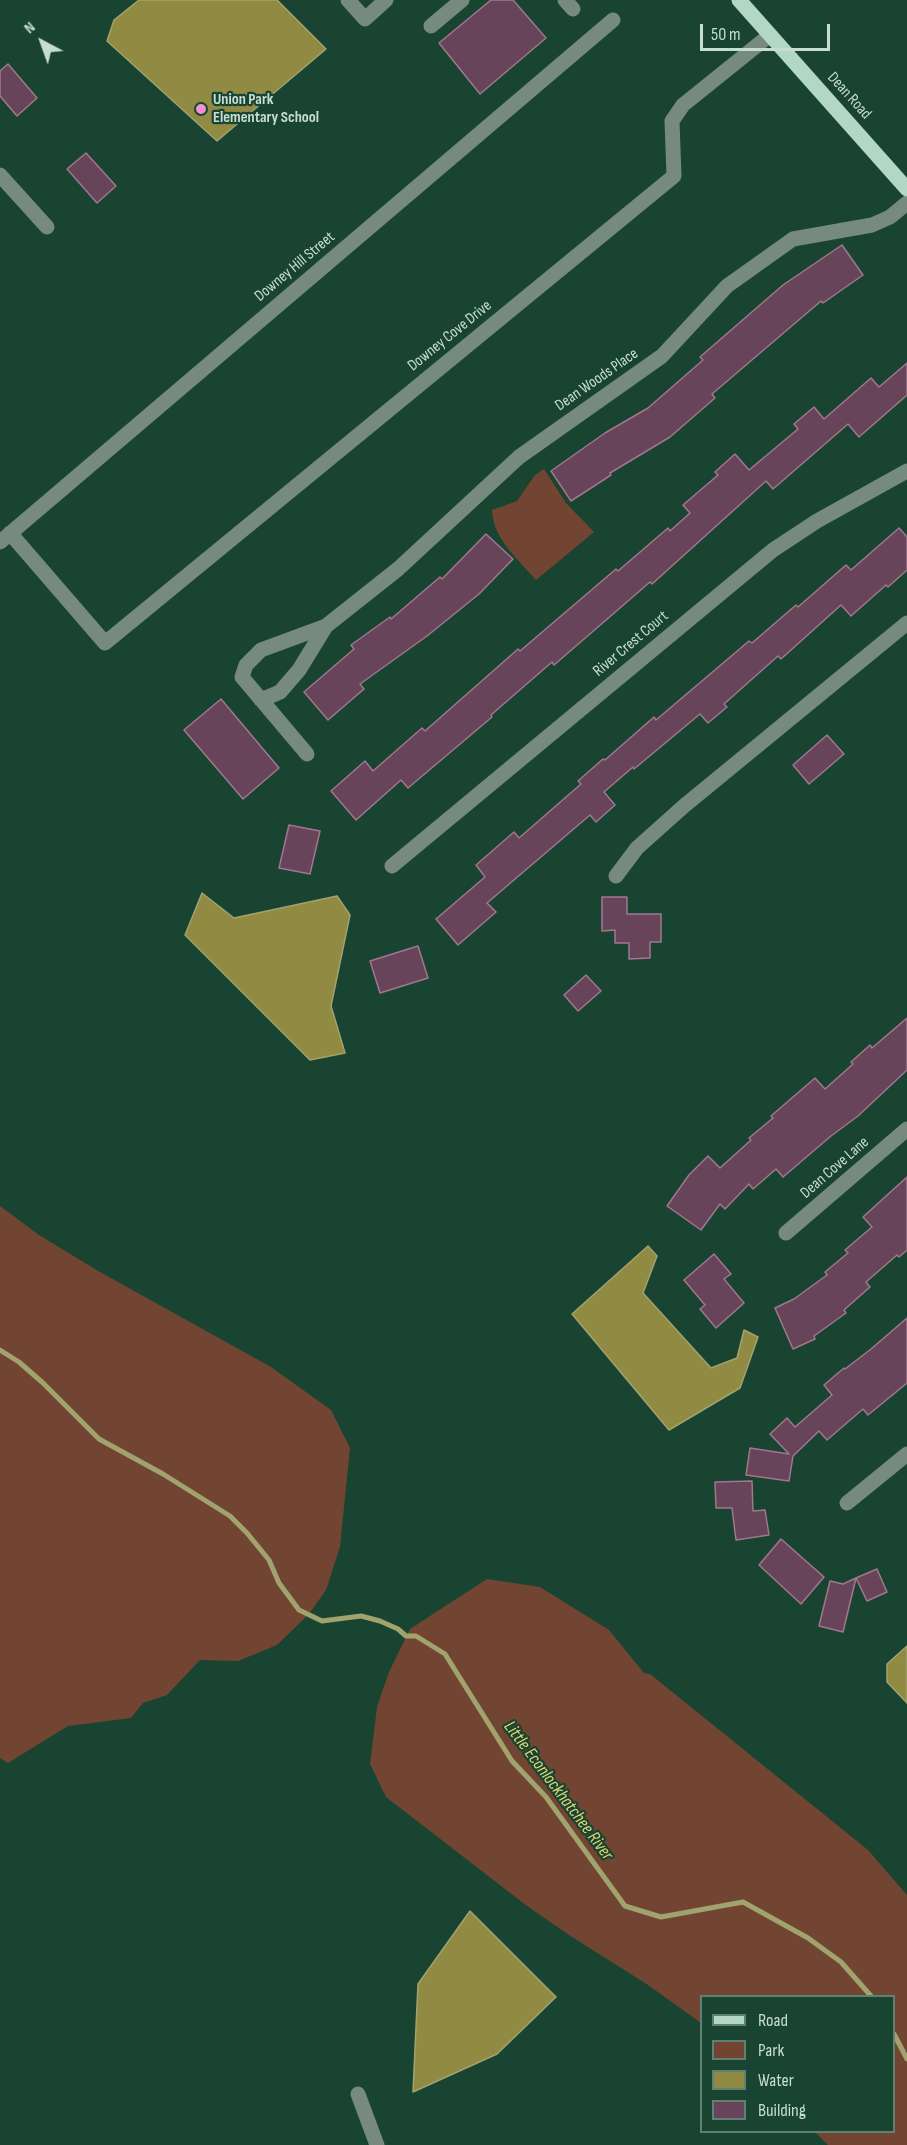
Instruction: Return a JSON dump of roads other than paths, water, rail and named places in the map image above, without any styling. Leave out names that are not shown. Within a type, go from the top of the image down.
[{"type":"main road","name":"Dean Road","points":[[739,0],[907,189]]},
{"type":"street","points":[[348,0],[364,19],[386,0]]},
{"type":"street","points":[[431,26],[462,0]]},
{"type":"street","name":"Downey Hill Street","points":[[5,537],[613,20]]},
{"type":"street","name":"Downey Cove Drive","points":[[5,537],[105,643],[674,176],[672,121],[683,105],[770,35]]},
{"type":"street","points":[[0,175],[47,227]]},
{"type":"street","name":"Dean Woods Place","points":[[326,626],[398,569],[519,457],[662,356],[727,286],[793,240],[872,225],[890,217],[907,203]]},
{"type":"street","name":"River Crest Court","points":[[392,866],[773,550],[817,520],[907,471]]},
{"type":"street","points":[[616,876],[637,848],[684,806],[907,623]]},
{"type":"street","points":[[307,754],[242,677],[246,665],[261,650],[326,626]]},
{"type":"street","points":[[261,700],[280,692],[299,670],[326,626]]},
{"type":"street","name":"Dean Cove Lane","points":[[786,1233],[907,1129]]},
{"type":"street","points":[[847,1503],[907,1454]]},
{"type":"street","points":[[358,2094],[377,2145]]},
{"type":"water","points":[[139,0],[277,0],[326,49],[217,141],[107,41],[114,20]]},
{"type":"water","points":[[202,893],[234,918],[337,896],[350,915],[331,1006],[345,1053],[310,1060],[185,935]]},
{"type":"water","points":[[648,1246],[657,1256],[643,1293],[711,1368],[737,1358],[744,1330],[758,1337],[740,1388],[669,1430],[572,1314]]},
{"type":"water","points":[[907,1646],[907,1703],[887,1682],[887,1664]]},
{"type":"water","points":[[470,1911],[556,1997],[497,2054],[413,2092],[418,1984]]},
{"type":"waterway","name":"Little Econlockhatchee River","points":[[0,1350],[19,1362],[43,1383],[99,1439],[163,1474],[230,1516],[269,1560],[279,1583],[299,1610],[322,1621],[361,1616],[380,1621],[398,1629],[406,1636],[416,1636],[445,1654],[512,1761],[546,1797],[625,1906],[661,1917],[743,1902],[808,1938],[841,1962],[870,1995]]},
{"type":"waterway","name":"Little Econlockhatchee River","points":[[895,2036],[907,2059]]},
{"type":"place","name":"Union Park Elementary School","points":[[201,109]]}]
